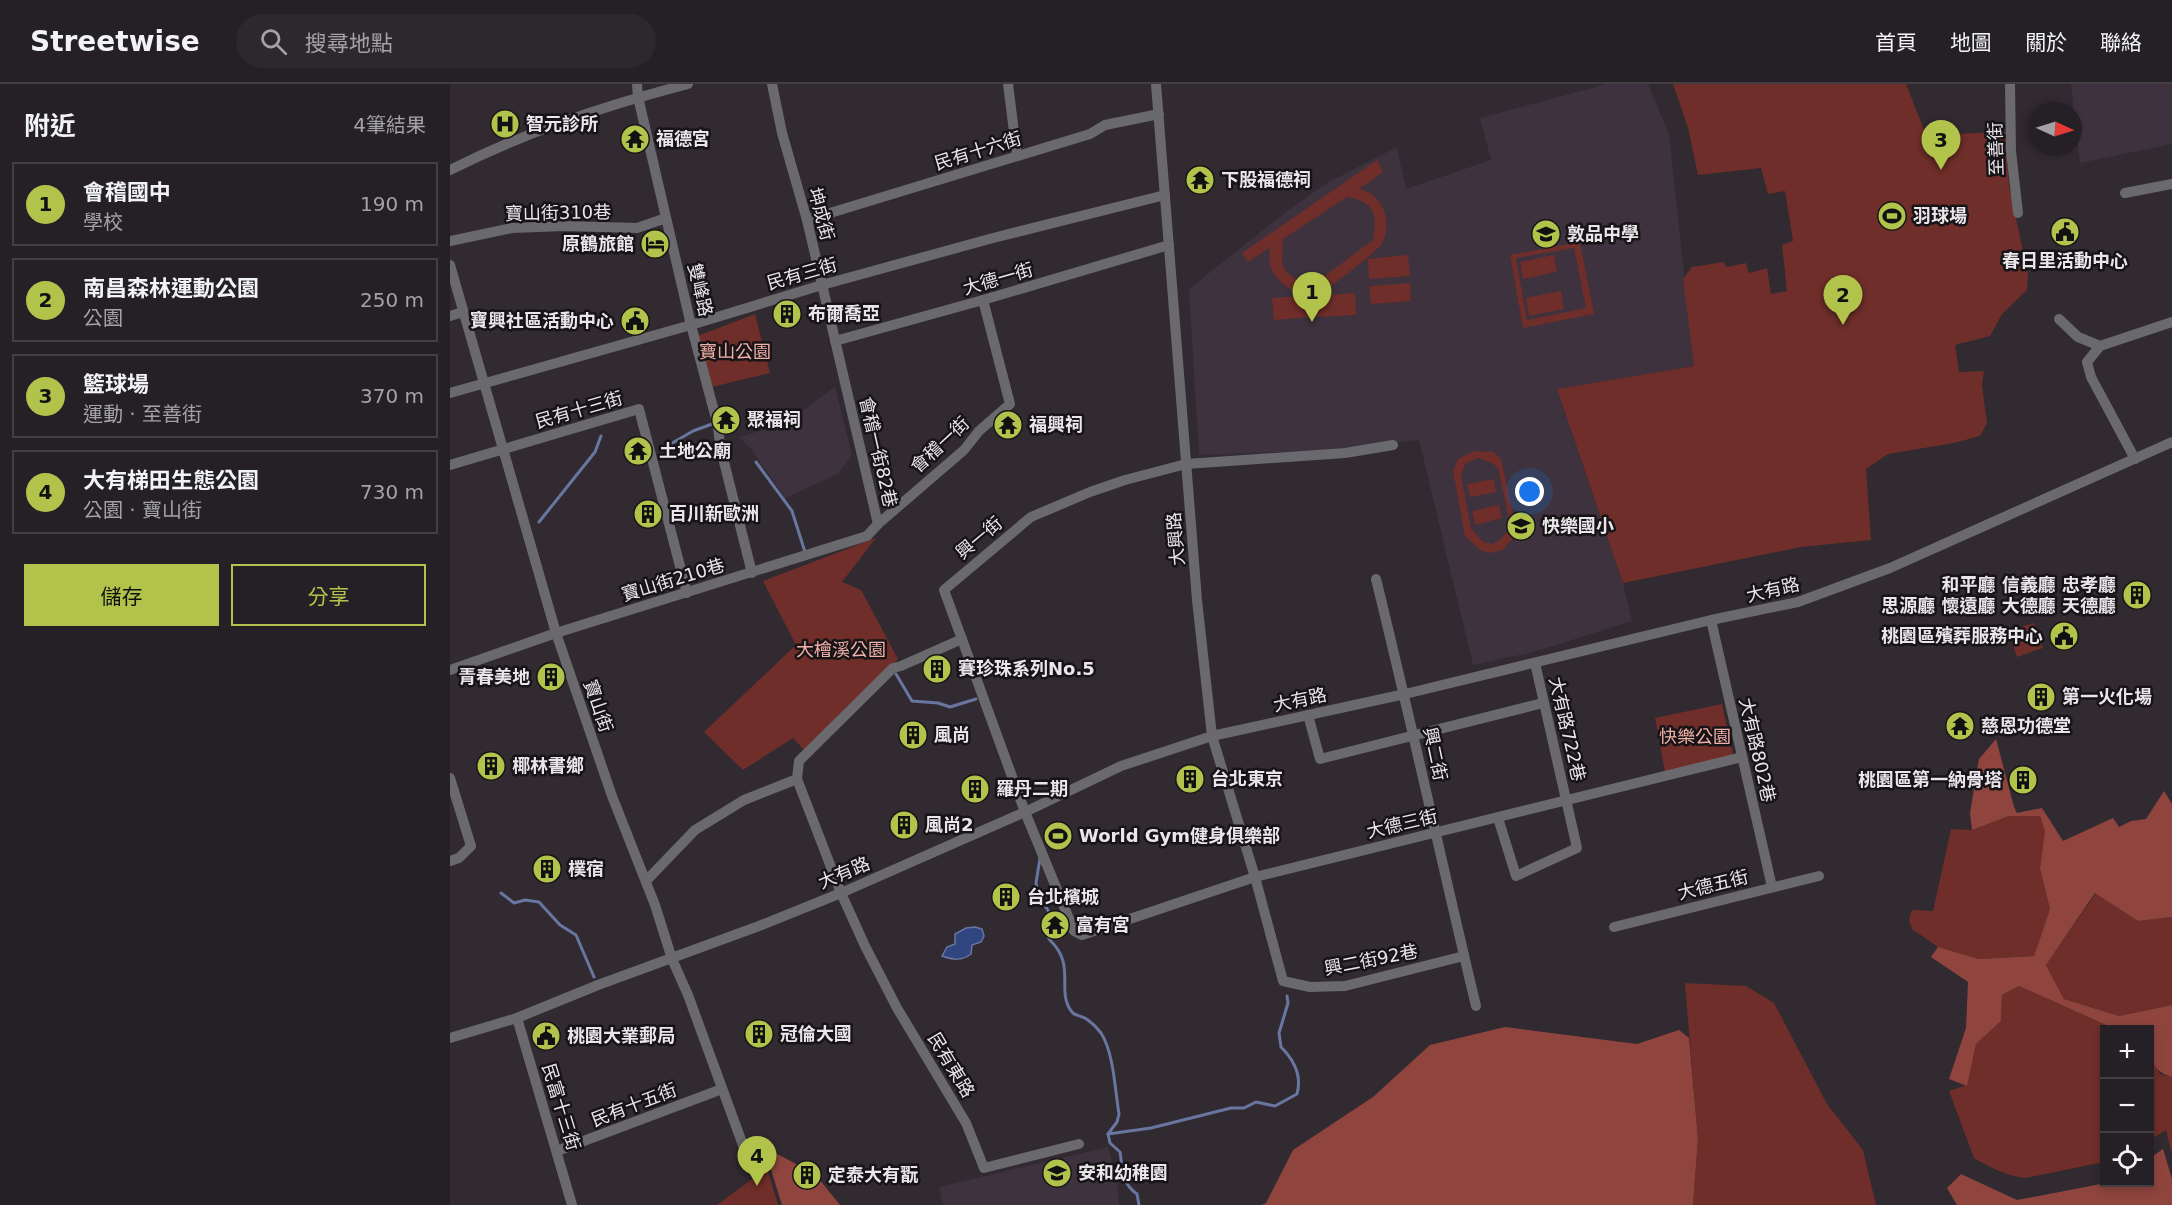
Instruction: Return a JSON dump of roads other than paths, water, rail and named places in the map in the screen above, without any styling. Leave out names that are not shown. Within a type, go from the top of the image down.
[{"type":"street","name":"雙峰路","points":[[637,84],[638,97],[691,325],[718,426],[720,446],[752,573]]},
{"type":"street","points":[[450,170],[479,155],[563,121],[687,84]]},
{"type":"street","name":"坤成街","points":[[772,84],[782,134],[807,220],[846,387]]},
{"type":"street","points":[[1008,84],[1017,156]]},
{"type":"street","name":"大興路","points":[[1156,84],[1197,600],[1212,736],[1255,877],[1283,981]]},
{"type":"street","name":"至善街","points":[[2010,84],[2011,151],[2018,213]]},
{"type":"street","name":"民有十六街","points":[[807,220],[1090,134],[1105,125],[1159,114]]},
{"type":"street","points":[[2125,193],[2172,184]]},
{"type":"street","name":"民有三街","points":[[450,393],[691,325],[822,285],[993,238],[1165,195]]},
{"type":"street","name":"寶山街310巷","points":[[450,241],[512,228],[637,228],[666,218]]},
{"type":"street","name":"大德一街","points":[[835,341],[1169,244]]},
{"type":"street","name":"寶山街","points":[[450,265],[556,633],[612,796],[646,881],[672,959],[688,995],[744,1148]]},
{"type":"street","name":"會稽一街","points":[[801,558],[867,536],[964,450],[979,431],[1010,404],[982,300]]},
{"type":"street","points":[[450,316],[463,312]]},
{"type":"street","points":[[2059,319],[2078,337],[2100,346]]},
{"type":"street","points":[[2135,459],[2091,377],[2087,362],[2100,346],[2172,321]]},
{"type":"street","name":"會稽一街82巷","points":[[846,387],[878,524]]},
{"type":"street","name":"民有十三街","points":[[450,465],[639,409],[687,593]]},
{"type":"street","name":"大有路","points":[[450,1038],[518,1018],[598,985],[672,959],[841,893],[1024,812],[1121,766],[1212,736],[1405,694],[1711,620],[1798,602],[1890,568],[2172,442]]},
{"type":"street","name":"興一街","points":[[1074,931],[1024,812],[944,590],[1030,517],[1125,480],[1186,464],[1345,453],[1393,445]]},
{"type":"street","name":"寶山街210巷","points":[[450,670],[556,633],[801,558]]},
{"type":"street","name":"興二街","points":[[1376,579],[1405,694],[1435,834],[1476,1006]]},
{"type":"street","name":"大有路802巷","points":[[1711,620],[1772,887]]},
{"type":"street","points":[[841,893],[797,779],[799,762],[892,668],[902,666],[962,639]]},
{"type":"street","name":"大有路722巷","points":[[1498,818],[1516,876],[1577,848],[1534,663]]},
{"type":"street","points":[[1308,715],[1320,759],[1543,703]]},
{"type":"street","name":"大德三街","points":[[1074,931],[1082,935],[1255,877],[1567,802],[1742,757]]},
{"type":"street","points":[[450,778],[471,846],[459,858],[450,861]]},
{"type":"street","points":[[646,881],[695,830],[744,800],[797,779]]},
{"type":"street","name":"大德五街","points":[[1614,927],[1819,876]]},
{"type":"street","name":"民有東路","points":[[841,893],[897,1008],[966,1123],[984,1168],[1079,1144]]},
{"type":"street","name":"興二街92巷","points":[[1283,981],[1310,987],[1345,986],[1464,956]]},
{"type":"street","name":"民富十三街","points":[[518,1018],[572,1205]]},
{"type":"street","name":"民有十五街","points":[[558,1151],[722,1089]]},
{"type":"water","points":[[966,928],[982,929],[984,936],[981,942],[972,945],[971,954],[957,959],[942,956],[947,947],[955,944],[955,934]]},
{"type":"waterway","points":[[662,449],[693,431],[712,424]]},
{"type":"waterway","points":[[539,522],[595,452],[601,436]]},
{"type":"waterway","points":[[756,462],[792,511],[805,552]]},
{"type":"waterway","points":[[896,674],[912,701],[938,703],[950,707],[976,699]]},
{"type":"waterway","points":[[1040,858],[1036,883],[1039,896],[1049,912],[1047,936],[1062,958],[1068,1006],[1073,1013],[1086,1019],[1101,1033],[1109,1051],[1119,1114],[1117,1122],[1108,1134],[1110,1143],[1120,1152],[1125,1180],[1137,1194],[1139,1205]]},
{"type":"waterway","points":[[501,893],[514,903],[525,900],[539,902],[560,925],[576,935],[594,977]]},
{"type":"waterway","points":[[1108,1134],[1151,1128],[1231,1108],[1244,1108],[1256,1102],[1275,1106],[1297,1094],[1298,1075],[1290,1057],[1281,1047],[1279,1033],[1288,1003],[1287,996]]},
{"type":"place","name":"智元診所","points":[[505,124]]},
{"type":"place","name":"福德宮","points":[[635,139]]},
{"type":"place","name":"籃球場","points":[[1941,170]]},
{"type":"place","name":"下股福德祠","points":[[1200,180]]},
{"type":"place","name":"羽球場","points":[[1892,216]]},
{"type":"place","name":"春日里活動中心","points":[[2065,232]]},
{"type":"place","name":"敦品中學","points":[[1546,234]]},
{"type":"place","name":"原鶴旅館","points":[[655,244]]},
{"type":"place","name":"布爾喬亞","points":[[787,314]]},
{"type":"place","name":"寶興社區活動中心","points":[[635,321]]},
{"type":"place","name":"會稽國中","points":[[1312,322]]},
{"type":"place","name":"南昌森林運動公園","points":[[1843,325]]},
{"type":"place","name":"聚福祠","points":[[726,420]]},
{"type":"place","name":"福興祠","points":[[1008,425]]},
{"type":"place","name":"土地公廟","points":[[638,451]]},
{"type":"place","name":"百川新歐洲","points":[[648,514]]},
{"type":"place","name":"快樂國小","points":[[1521,526]]},
{"type":"place","name":"和平廳 信義廳 忠孝廳 思源廳 懷遠廳 大德廳 天德廳","points":[[2137,595]]},
{"type":"place","name":"桃園區殯葬服務中心","points":[[2064,636]]},
{"type":"place","name":"賽珍珠系列No.5","points":[[937,669]]},
{"type":"place","name":"青春美地","points":[[551,677]]},
{"type":"place","name":"第一火化場","points":[[2041,697]]},
{"type":"place","name":"慈恩功德堂","points":[[1960,726]]},
{"type":"place","name":"風尚","points":[[913,735]]},
{"type":"place","name":"椰林書鄉","points":[[491,766]]},
{"type":"place","name":"台北東京","points":[[1190,779]]},
{"type":"place","name":"桃園區第一納骨塔","points":[[2023,780]]},
{"type":"place","name":"羅丹二期","points":[[975,789]]},
{"type":"place","name":"風尚2","points":[[904,825]]},
{"type":"place","name":"World Gym健身俱樂部","points":[[1058,836]]},
{"type":"place","name":"樸宿","points":[[547,869]]},
{"type":"place","name":"台北檳城","points":[[1006,897]]},
{"type":"place","name":"富有宮","points":[[1055,925]]},
{"type":"place","name":"冠倫大國","points":[[759,1034]]},
{"type":"place","name":"桃園大業郵局","points":[[546,1036]]},
{"type":"place","name":"安和幼稚園","points":[[1057,1173]]},
{"type":"place","name":"定泰大有翫","points":[[807,1175]]},
{"type":"place","name":"大有梯田生態公園","points":[[757,1186]]},
{"type":"park label","name":"寶山公園","points":[[735,352]]},
{"type":"park label","name":"大檜溪公園","points":[[841,650]]},
{"type":"park label","name":"快樂公園","points":[[1695,737]]}]
